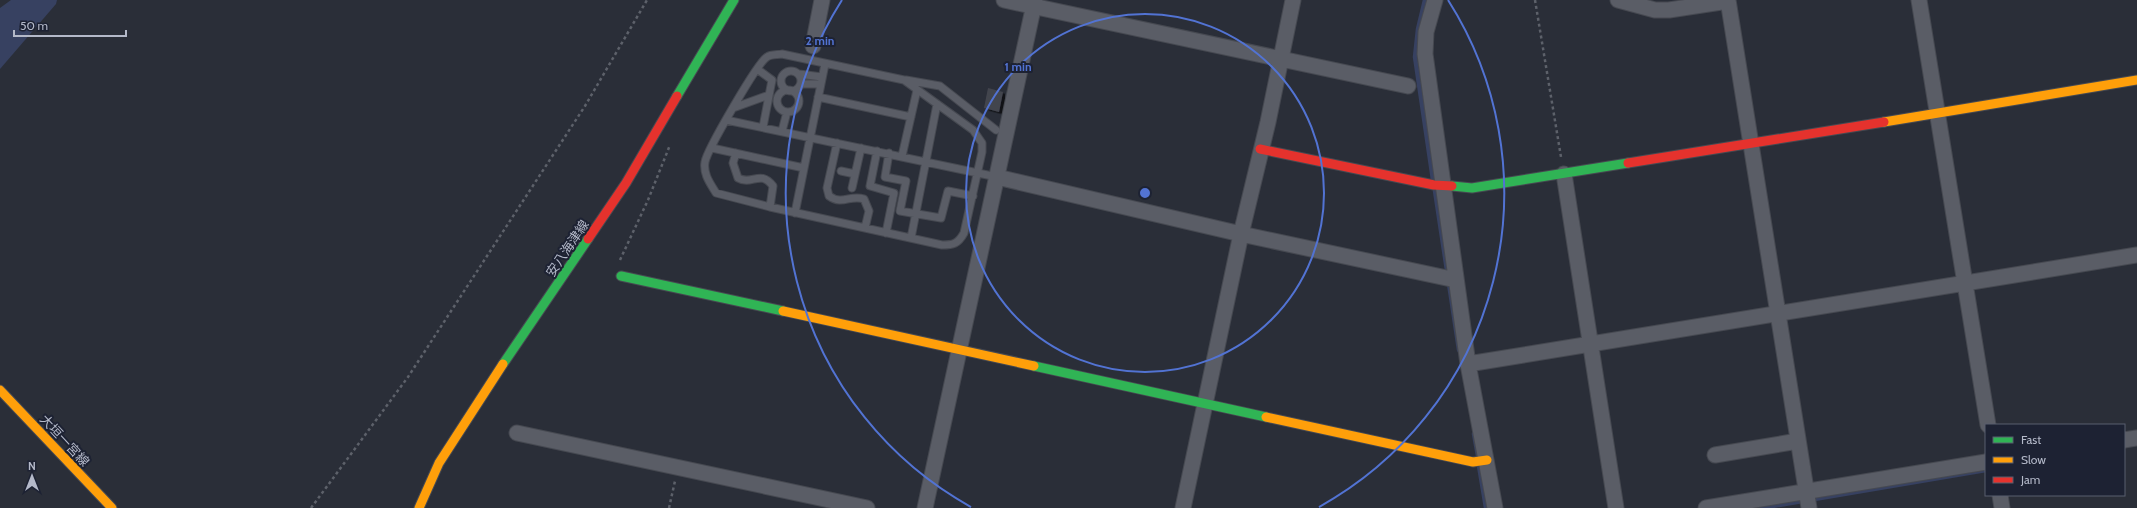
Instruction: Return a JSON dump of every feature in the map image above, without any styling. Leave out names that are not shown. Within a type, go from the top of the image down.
[{"type":"street","name":"安八海津線","points":[[419,508],[439,463],[472,410],[626,183],[734,0]]},
{"type":"street","points":[[813,46],[822,0]]},
{"type":"street","points":[[1004,0],[1034,3],[1408,86]]},
{"type":"street","points":[[1183,508],[1241,234],[1293,0]]},
{"type":"street","points":[[1435,0],[1426,32],[1425,54],[1468,364],[1495,508]]},
{"type":"street","points":[[1618,0],[1655,10],[1669,10],[1728,0],[1807,500]]},
{"type":"street","points":[[1919,0],[1988,424]]},
{"type":"street","points":[[925,508],[1034,3]]},
{"type":"street","points":[[1260,149],[1443,187],[1472,188],[2137,80]]},
{"type":"street","points":[[1564,174],[1616,508]]},
{"type":"street","points":[[997,178],[1241,234],[1456,280]]},
{"type":"street","points":[[1468,364],[2137,255]]},
{"type":"street","points":[[621,276],[1206,402],[1473,462],[1487,460]]},
{"type":"street","name":"大垣一宮線","points":[[0,390],[112,508]]},
{"type":"street","points":[[517,433],[867,508]]},
{"type":"street","points":[[2125,440],[2137,438]]},
{"type":"street","points":[[1715,455],[1798,441]]},
{"type":"street","points":[[1706,508],[1807,500],[1985,462]]},
{"type":"street","points":[[2000,496],[2002,508]]},
{"type":"lane","points":[[904,80],[973,130],[982,143],[982,152],[964,233],[960,240],[954,245],[942,245],[886,233],[770,207],[716,193],[705,170],[705,160],[733,108],[757,69],[767,56],[782,54],[825,64],[940,86],[996,130]]},
{"type":"lane","points":[[795,212],[825,64]]},
{"type":"lane","points":[[757,69],[772,80],[763,127]]},
{"type":"lane","points":[[822,81],[790,70],[782,76],[782,85],[789,91],[796,94],[798,105],[794,110],[787,112],[778,107],[777,100],[783,92],[789,91],[796,90],[801,84],[822,81]]},
{"type":"lane","points":[[799,74],[801,84]]},
{"type":"lane","points":[[902,156],[917,90]]},
{"type":"lane","points":[[733,108],[769,95]]},
{"type":"lane","points":[[818,97],[911,117]]},
{"type":"lane","points":[[911,238],[937,104]]},
{"type":"lane","points":[[782,131],[787,112]]},
{"type":"lane","points":[[726,120],[978,172],[997,178]]},
{"type":"lane","points":[[837,143],[827,188],[829,196],[835,201],[859,197],[864,199],[869,210],[865,228]]},
{"type":"lane","points":[[712,148],[804,168]]},
{"type":"lane","points":[[852,188],[861,148]]},
{"type":"lane","points":[[877,151],[870,186],[894,193],[886,233]]},
{"type":"lane","points":[[736,153],[733,162],[738,178],[747,181],[762,178],[768,180],[772,186],[770,207]]},
{"type":"lane","points":[[889,153],[885,177],[906,181],[900,210],[941,218],[948,191],[973,196]]},
{"type":"lane","points":[[841,171],[856,174]]},
{"type":"path","points":[[311,508],[408,377],[585,106],[647,0]]},
{"type":"path","points":[[1534,0],[1564,174]]},
{"type":"path","points":[[621,276],[617,265],[648,200],[671,144]]},
{"type":"path","points":[[669,508],[678,467]]},
{"type":"water","points":[[11,0],[57,0],[56,4],[0,69],[0,8]]},
{"type":"building","points":[[988,88],[1003,92],[999,112],[984,108]]},
{"type":"waterway","points":[[1425,0],[1418,29],[1415,57],[1433,180]]},
{"type":"waterway","points":[[1435,191],[1459,350]]},
{"type":"waterway","points":[[1474,434],[1478,456]]},
{"type":"waterway","points":[[1479,466],[1486,508]]},
{"type":"waterway","points":[[1761,508],[1985,470]]},
{"type":"traffic: fast","points":[[677,96],[734,0]]},
{"type":"traffic: fast","points":[[1452,186],[1472,188],[1628,163]]},
{"type":"traffic: fast","points":[[503,364],[588,239]]},
{"type":"traffic: fast","points":[[621,276],[783,311]]},
{"type":"traffic: fast","points":[[1034,366],[1266,417]]},
{"type":"traffic: slow","points":[[1884,122],[2137,80]]},
{"type":"traffic: slow","points":[[783,311],[1034,366]]},
{"type":"traffic: slow","points":[[419,508],[439,463],[503,364]]},
{"type":"traffic: slow","points":[[0,390],[112,508]]},
{"type":"traffic: slow","points":[[1266,417],[1473,462],[1487,460]]},
{"type":"traffic: jam","points":[[588,239],[626,183],[677,96]]},
{"type":"traffic: jam","points":[[1628,163],[1884,122]]},
{"type":"traffic: jam","points":[[1260,149],[1434,185],[1452,186]]}]
